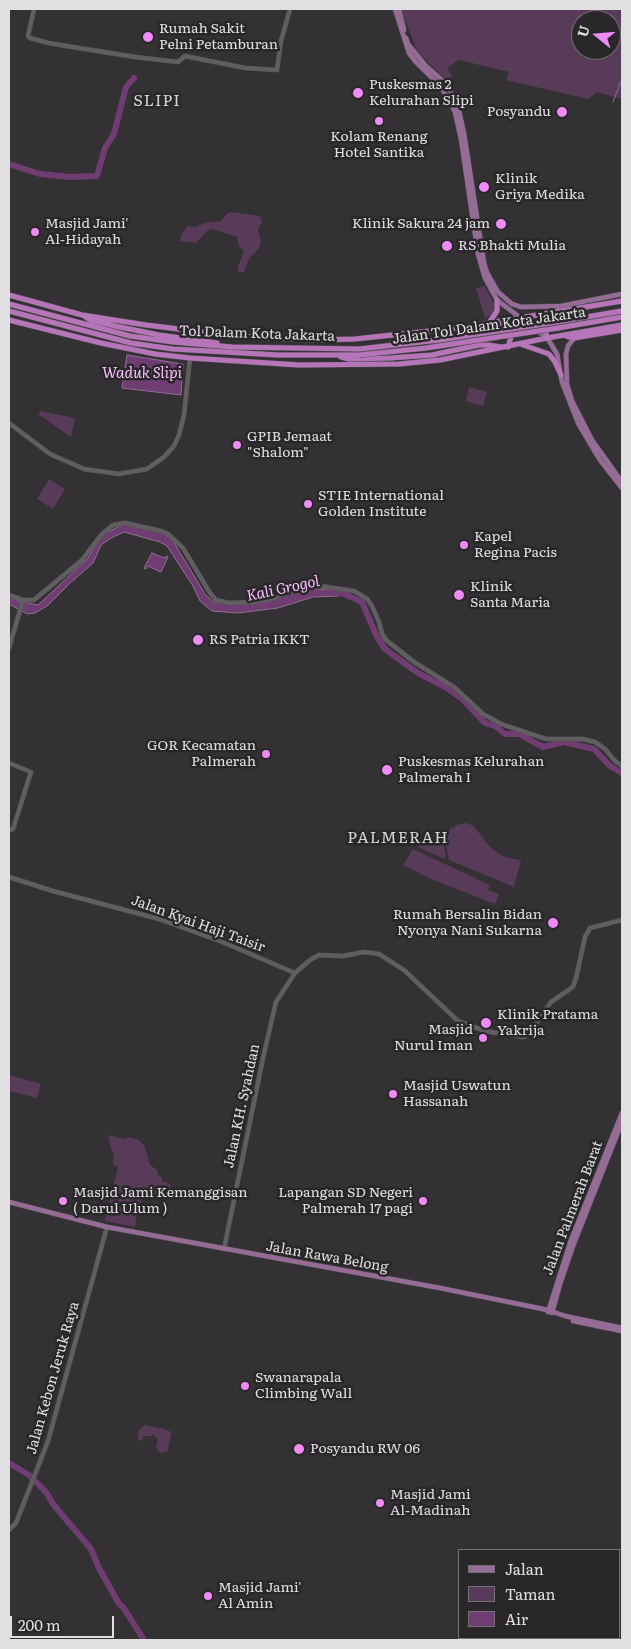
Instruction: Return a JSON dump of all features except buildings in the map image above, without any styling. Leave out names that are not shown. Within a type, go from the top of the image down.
[{"type":"highway","points":[[9,295],[82,315],[200,332],[284,340],[355,339],[489,323],[559,311],[571,307],[622,301]]},
{"type":"highway","points":[[489,323],[497,311],[497,300]]},
{"type":"highway","name":"Tol Dalam Kota Jakarta","points":[[9,304],[130,336],[173,342],[232,347],[359,352]]},
{"type":"highway","name":"Tol Dalam Kota Jakarta","points":[[9,311],[131,342],[173,349],[278,355],[337,356],[359,352]]},
{"type":"highway","points":[[547,338],[547,324],[559,311]]},
{"type":"highway","name":"Jalan Tol Dalam Kota Jakarta","points":[[359,352],[622,311]]},
{"type":"highway","points":[[82,315],[90,320],[114,326],[159,335],[215,342],[232,347]]},
{"type":"highway","name":"Jalan Tol Dalam Kota Jakarta","points":[[359,352],[433,347],[622,317]]},
{"type":"highway","points":[[9,320],[101,344],[147,352],[190,358],[299,365],[399,364],[440,360],[622,325]]},
{"type":"highway","points":[[479,324],[508,328],[510,337],[506,348]]},
{"type":"highway","points":[[563,335],[574,338],[622,330]]},
{"type":"highway","points":[[520,344],[549,354],[561,375]]},
{"type":"highway","points":[[337,356],[349,359],[432,355],[479,345],[506,348]]},
{"type":"main road","points":[[395,9],[409,53],[439,85],[455,112],[461,139],[480,266],[485,278],[497,300],[547,338],[557,354],[569,402],[585,432],[620,481],[622,488]]},
{"type":"main road","points":[[399,9],[408,44],[425,65],[451,90],[460,111],[484,263],[498,292],[512,304],[521,306],[571,307],[622,294]]},
{"type":"main road","points":[[579,422],[566,375],[566,351],[580,332]]},
{"type":"main road","name":"Jalan Palmerah Barat","points":[[549,1311],[571,1240],[622,1113]]},
{"type":"main road","name":"Jalan Palmerah Barat","points":[[549,1311],[622,1122]]},
{"type":"main road","name":"Jalan Rawa Belong","points":[[9,1202],[107,1227],[374,1276],[549,1311],[622,1330]]},
{"type":"street","points":[[34,9],[28,33],[30,38],[48,44],[94,52],[178,62],[185,56],[246,68],[277,70],[281,41],[290,9]]},
{"type":"street","points":[[9,423],[50,454],[84,469],[119,474],[147,469],[164,457],[174,446],[179,435],[184,415],[190,358]]},
{"type":"street","points":[[9,595],[23,601],[34,600],[82,560],[109,526],[125,523],[161,531],[184,548],[213,598],[232,603],[254,602],[320,586],[354,590],[367,599],[372,606],[386,640],[414,662],[464,694],[483,714],[500,724],[546,739],[572,739],[595,742],[622,766]]},
{"type":"street","points":[[9,648],[23,601]]},
{"type":"street","points":[[9,764],[31,772],[13,829],[10,830]]},
{"type":"street","name":"Jalan Kyai Haji Taisir","points":[[9,877],[92,902],[160,919],[220,941],[295,973]]},
{"type":"street","name":"Jalan KH. Syahdan","points":[[224,1249],[273,1012],[279,996],[295,973],[317,955],[343,956],[364,952],[379,954],[404,970],[458,1021],[485,1031],[526,1036],[548,1005],[573,987],[585,937],[590,928],[622,920]]},
{"type":"street","name":"Jalan Kebon Jeruk Raya","points":[[9,1530],[16,1523],[53,1424],[107,1227]]},
{"type":"green space","points":[[401,9],[622,9],[622,99],[597,92],[588,99],[506,80],[509,72],[459,60],[447,68],[452,76],[447,81],[417,51]]},
{"type":"green space","points":[[228,213],[260,216],[262,222],[258,230],[261,241],[259,248],[249,259],[244,272],[239,273],[237,269],[244,251],[239,246],[237,237],[213,229],[207,231],[196,243],[181,241],[180,238],[187,226],[196,227],[204,223],[221,221]]},
{"type":"green space","points":[[485,286],[495,309],[492,315],[485,318],[476,288]]},
{"type":"green space","points":[[469,387],[487,392],[483,406],[466,401]]},
{"type":"green space","points":[[40,411],[75,418],[71,437],[38,414]]},
{"type":"green space","points":[[49,479],[65,489],[53,509],[37,499]]},
{"type":"green space","points":[[466,823],[474,826],[493,850],[504,857],[521,860],[514,887],[449,860],[446,844],[449,830],[456,825]]},
{"type":"green space","points":[[419,839],[443,843],[446,854],[444,859],[418,847]]},
{"type":"green space","points":[[413,849],[490,885],[488,890],[499,894],[495,904],[431,879],[403,865]]},
{"type":"green space","points":[[9,1075],[41,1084],[37,1098],[9,1091]]},
{"type":"green space","points":[[108,1135],[139,1140],[145,1147],[150,1165],[157,1170],[158,1175],[162,1177],[162,1181],[170,1184],[170,1189],[163,1199],[150,1196],[148,1200],[142,1198],[137,1211],[135,1227],[105,1221],[118,1167],[113,1165],[114,1155]]},
{"type":"green space","points":[[145,1425],[171,1432],[168,1451],[162,1453],[158,1451],[156,1446],[158,1439],[155,1435],[144,1436],[142,1440],[138,1441],[139,1430]]},
{"type":"water","name":"Waduk Slipi","points":[[127,355],[183,364],[181,395],[122,388]]},
{"type":"water","points":[[126,523],[164,534],[173,541],[205,594],[213,602],[245,604],[266,602],[299,591],[312,589],[345,590],[339,596],[313,597],[278,608],[238,613],[212,611],[200,601],[193,586],[167,546],[160,542],[124,532],[101,545],[93,563],[47,606],[35,613],[27,614],[9,604],[9,595],[18,601],[38,605],[88,558],[101,537]]},
{"type":"water","points":[[152,553],[164,558],[168,557],[161,572],[148,566],[146,569],[144,568]]},
{"type":"waterway","points":[[9,164],[40,174],[70,177],[97,176],[105,148],[114,134],[126,87],[134,78]]},
{"type":"waterway","points":[[613,102],[622,79]]},
{"type":"waterway","name":"Kali Grogol","points":[[336,593],[342,593],[362,602],[377,637],[385,649],[418,673],[447,688],[461,698],[485,723],[495,726],[505,734],[519,734],[543,747],[564,742],[594,749],[610,766],[622,773]]},
{"type":"waterway","points":[[9,1463],[29,1475],[46,1492],[53,1504],[91,1549],[119,1604],[123,1607],[144,1640]]},
{"type":"place","name":"Rumah Sakit Pelni Petamburan","points":[[148,37]]},
{"type":"place","name":"Puskesmas 2 Kelurahan Slipi","points":[[358,93]]},
{"type":"place","name":"Posyandu","points":[[562,112]]},
{"type":"place","name":"Kolam Renang Hotel Santika","points":[[379,121]]},
{"type":"place","name":"Klinik Griya Medika","points":[[484,187]]},
{"type":"place","name":"Klinik Sakura 24 jam","points":[[501,224]]},
{"type":"place","name":"Masjid Jami' Al-Hidayah","points":[[35,232]]},
{"type":"place","name":"RS Bhakti Mulia","points":[[447,246]]},
{"type":"place","name":"GPIB Jemaat \"Shalom\"","points":[[237,445]]},
{"type":"place","name":"STIE International Golden Institute","points":[[308,504]]},
{"type":"place","name":"Kapel Regina Pacis","points":[[464,545]]},
{"type":"place","name":"Klinik Santa Maria","points":[[459,595]]},
{"type":"place","name":"RS Patria IKKT","points":[[198,640]]},
{"type":"place","name":"GOR Kecamatan Palmerah","points":[[266,754]]},
{"type":"place","name":"Puskesmas Kelurahan Palmerah I","points":[[387,770]]},
{"type":"place","name":"Rumah Bersalin Bidan Nyonya Nani Sukarna","points":[[553,923]]},
{"type":"place","name":"Klinik Pratama Yakrija","points":[[486,1023]]},
{"type":"place","name":"Masjid Nurul Iman","points":[[483,1038]]},
{"type":"place","name":"Masjid Uswatun Hassanah","points":[[393,1094]]},
{"type":"place","name":"Masjid Jami Kemanggisan ( Darul Ulum )","points":[[63,1201]]},
{"type":"place","name":"Lapangan SD Negeri Palmerah 17 pagi","points":[[423,1201]]},
{"type":"place","name":"Swanarapala Climbing Wall","points":[[245,1386]]},
{"type":"place","name":"Posyandu RW 06","points":[[299,1449]]},
{"type":"place","name":"Masjid Jami Al-Madinah","points":[[380,1503]]},
{"type":"place","name":"Masjid Jami' Al Amin","points":[[208,1596]]},
{"type":"district","name":"SLIPI","points":[[157,101]]},
{"type":"district","name":"PALMERAH","points":[[398,838]]}]
